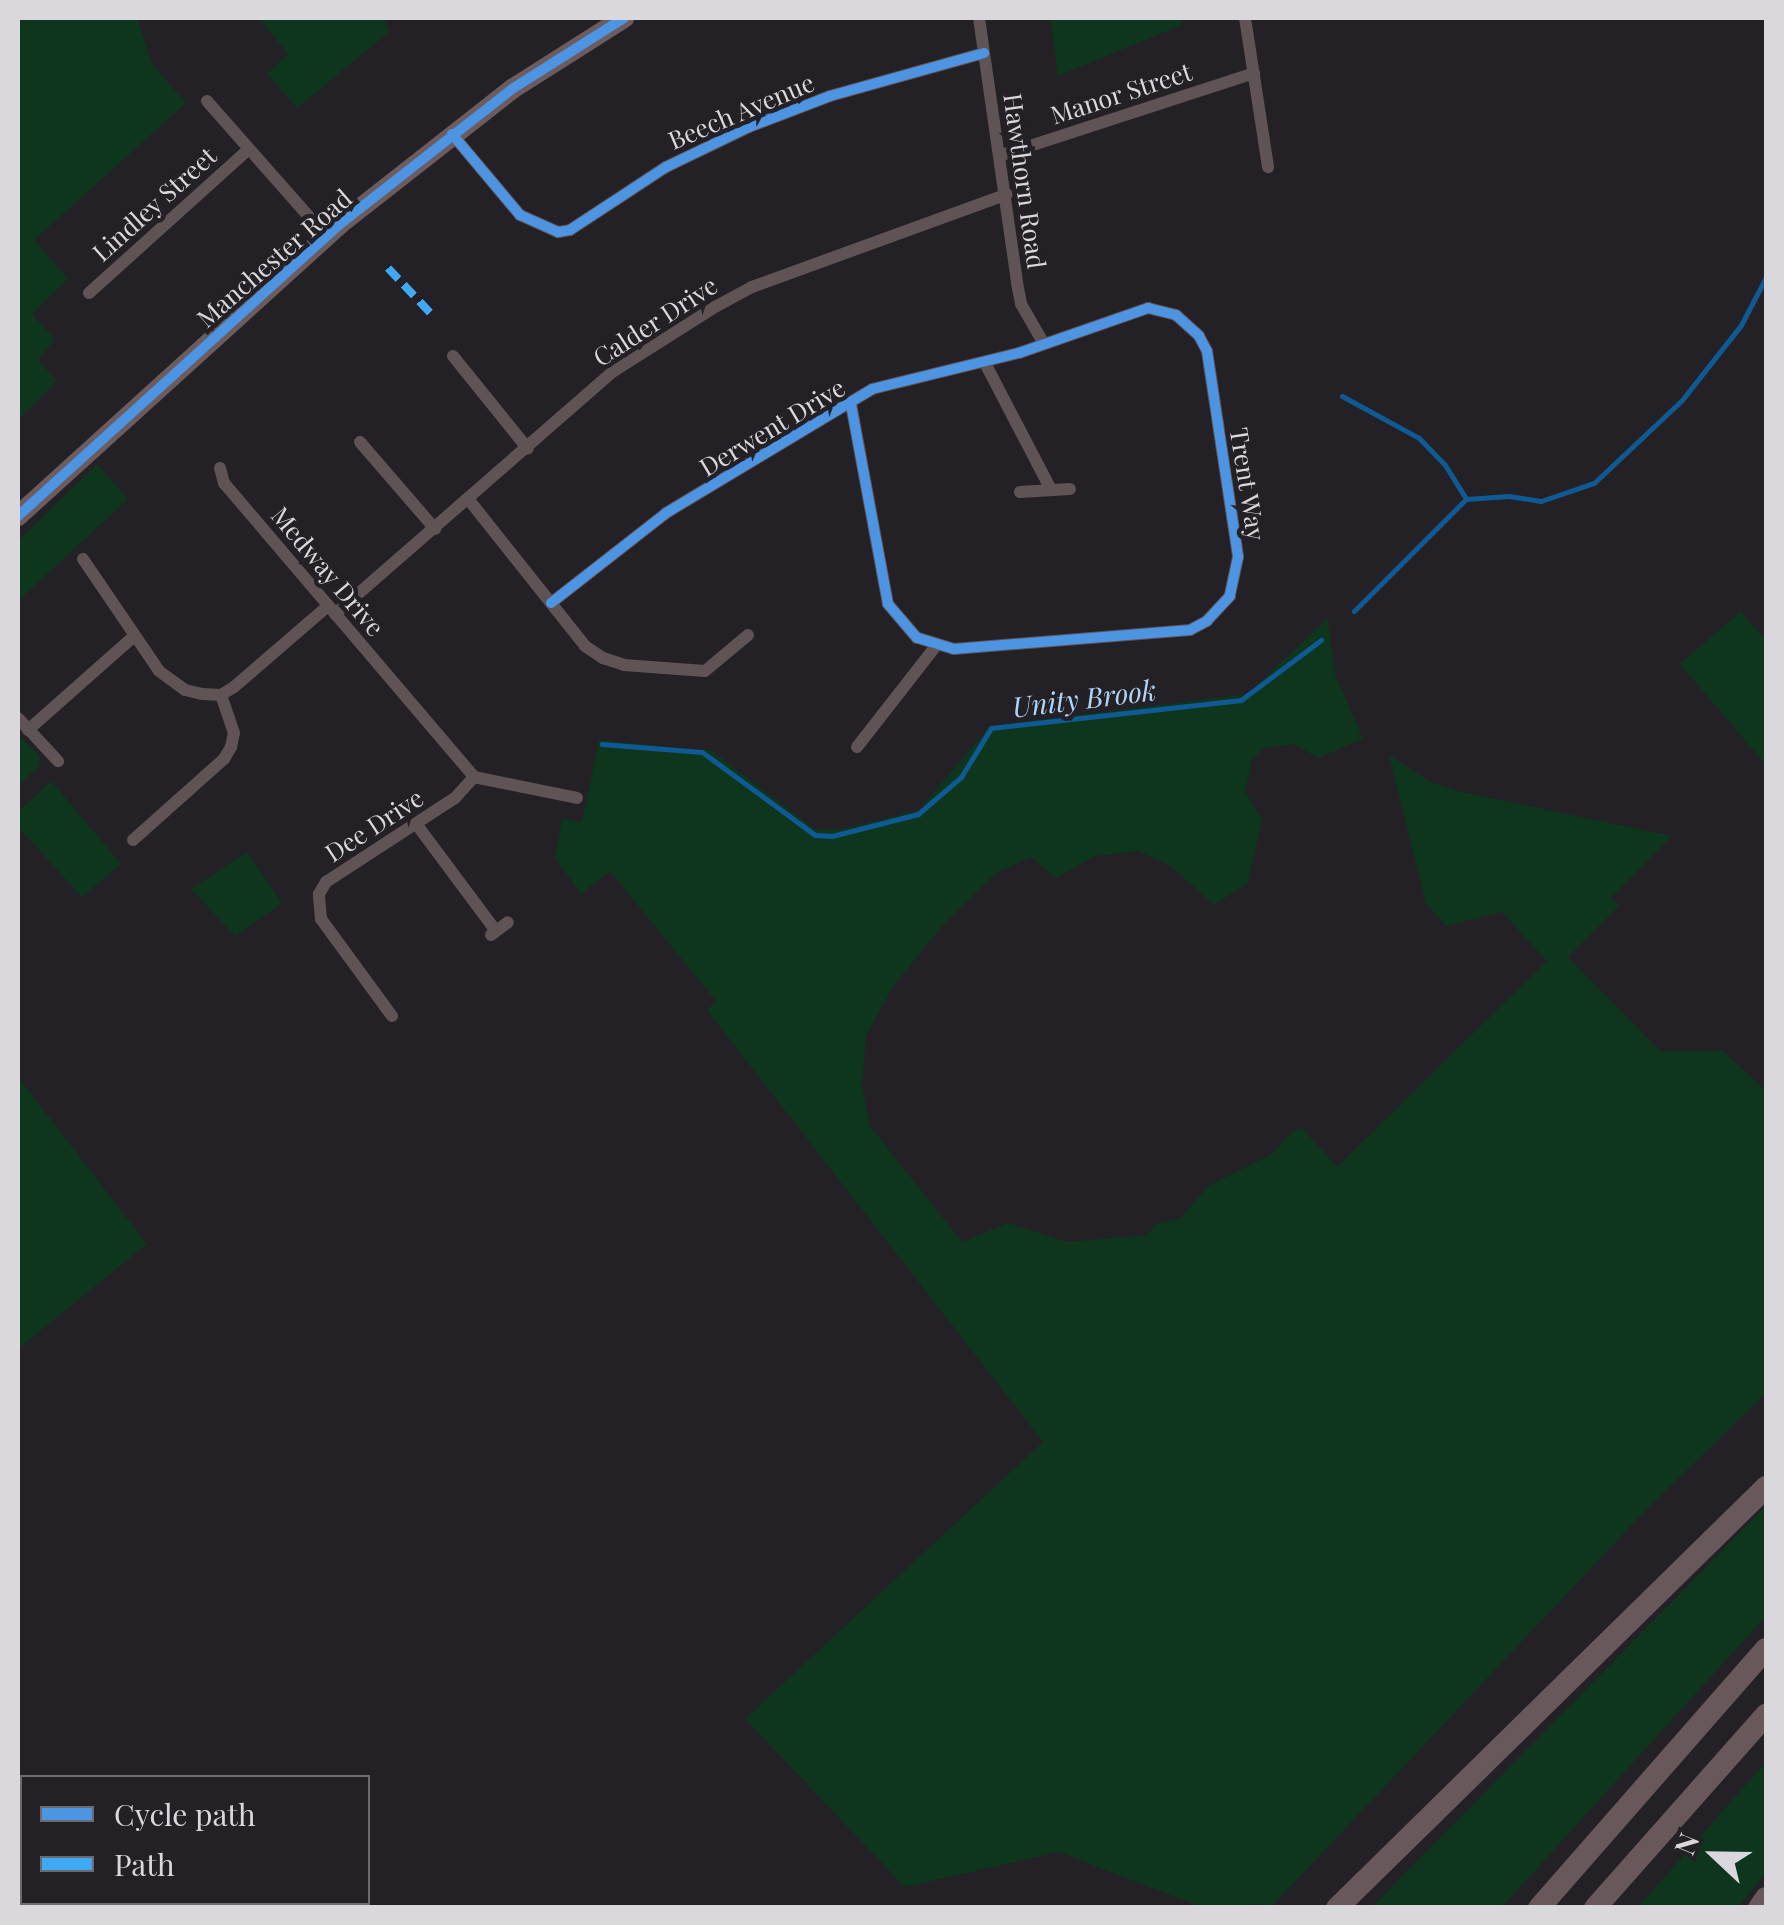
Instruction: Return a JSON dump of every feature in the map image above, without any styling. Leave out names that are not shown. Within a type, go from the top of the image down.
[{"type":"highway","points":[[1341,1908],[1652,1595],[1766,1487]]},
{"type":"highway","points":[[1531,1908],[1766,1649]]},
{"type":"highway","points":[[1597,1908],[1766,1715]]},
{"type":"highway","points":[[1539,1908],[1588,1848]]},
{"type":"highway","points":[[1759,1908],[1766,1898]]},
{"type":"main road","name":"Manchester Road","points":[[18,516],[326,236],[512,89],[624,18]]},
{"type":"street","name":"Hawthorn Road","points":[[979,18],[1021,304],[1044,344]]},
{"type":"street","points":[[1244,18],[1268,167]]},
{"type":"street","name":"Beech Avenue","points":[[452,134],[520,216],[558,232],[570,230],[666,167],[750,127],[830,96],[984,53]]},
{"type":"street","name":"Manor Street","points":[[1002,155],[1254,73]]},
{"type":"street","points":[[207,101],[326,236]]},
{"type":"street","name":"Lindley Street","points":[[89,292],[249,148]]},
{"type":"street","name":"Calder Drive","points":[[221,694],[435,529],[614,371],[752,288],[1007,194]]},
{"type":"street","name":"Trent Way","points":[[926,376],[985,363],[1148,308],[1176,315],[1200,336],[1207,351],[1238,558],[1237,578],[1219,610],[1190,630],[936,646]]},
{"type":"street","points":[[454,356],[528,449]]},
{"type":"street","points":[[985,363],[1051,490]]},
{"type":"street","name":"Derwent Drive","points":[[550,603],[666,513],[872,389],[926,376]]},
{"type":"street","points":[[851,405],[888,604],[917,638],[936,646],[858,748]]},
{"type":"street","points":[[360,442],[435,529]]},
{"type":"street","name":"Medway Drive","points":[[220,468],[224,483],[411,696],[474,777]]},
{"type":"street","points":[[1020,492],[1070,489]]},
{"type":"street","points":[[470,500],[585,646],[624,665],[705,671],[748,634]]},
{"type":"street","points":[[84,559],[132,638],[169,681],[185,690],[221,694],[234,733],[224,759],[133,840]]},
{"type":"street","points":[[28,730],[132,638]]},
{"type":"street","points":[[18,718],[58,761]]},
{"type":"street","points":[[474,777],[577,795],[574,814]]},
{"type":"street","name":"Dee Drive","points":[[390,1017],[321,919],[319,894],[326,882],[417,825],[455,798],[474,777]]},
{"type":"street","points":[[417,825],[498,930]]},
{"type":"green space","points":[[18,18],[137,18],[152,64],[186,103],[34,240],[68,279],[32,314],[55,339],[38,360],[57,381],[18,420]]},
{"type":"green space","points":[[259,18],[384,18],[389,32],[297,108],[267,74],[288,54]]},
{"type":"green space","points":[[1050,18],[1181,18],[1182,25],[1058,76]]},
{"type":"green space","points":[[97,464],[128,499],[18,601],[18,541]]},
{"type":"green space","points":[[1741,611],[1766,641],[1766,765],[1680,664]]},
{"type":"green space","points":[[1328,618],[1335,674],[1363,739],[1318,758],[1294,744],[1263,748],[1252,761],[1245,791],[1262,820],[1248,883],[1214,905],[1171,866],[1138,851],[1095,856],[1056,878],[1031,857],[996,873],[943,925],[894,985],[866,1036],[862,1085],[870,1126],[962,1242],[1008,1223],[1067,1242],[1148,1235],[1154,1225],[1181,1218],[1208,1186],[1272,1154],[1290,1134],[1302,1128],[1337,1167],[1547,961],[1502,912],[1446,926],[1426,903],[1389,755],[1429,781],[1457,791],[1672,836],[1611,898],[1619,906],[1568,957],[1660,1051],[1723,1051],[1766,1091],[1766,1393],[1644,1512],[1271,1907],[1201,1907],[1059,1852],[905,1887],[745,1719],[1043,1442],[707,1010],[716,1001],[610,871],[581,894],[555,858],[562,819],[582,822],[599,740],[712,751],[815,829],[842,829],[919,810],[990,726],[1248,694]]},
{"type":"green space","points":[[18,734],[40,757],[38,767],[18,786]]},
{"type":"green space","points":[[51,781],[121,864],[82,897],[18,827],[18,812]]},
{"type":"green space","points":[[247,852],[282,903],[235,936],[191,889]]},
{"type":"green space","points":[[18,1077],[147,1244],[18,1349]]},
{"type":"green space","points":[[1766,1506],[1766,1616],[1502,1907],[1372,1907]]},
{"type":"green space","points":[[1766,1762],[1766,1872],[1738,1907],[1638,1907]]},
{"type":"waterway","name":"Unity Brook","points":[[1354,611],[1466,499],[1509,496],[1541,501],[1594,483],[1682,400],[1741,325],[1766,277]]},
{"type":"waterway","points":[[1342,396],[1419,438],[1445,465],[1466,499]]},
{"type":"waterway","name":"Unity Brook","points":[[602,744],[702,752],[815,835],[832,836],[918,814],[961,777],[991,728],[1241,700],[1321,640]]},
{"type":"marked path","points":[[388,268],[433,316]]},
{"type":"cycle path","points":[[18,516],[340,224],[512,89],[624,18]]},
{"type":"cycle path","points":[[452,134],[520,215],[558,232],[570,230],[666,167],[749,127],[830,96],[984,53]]},
{"type":"cycle path","points":[[551,603],[666,513],[872,389],[1019,353],[1148,308],[1176,315],[1199,336],[1207,351],[1238,557],[1230,596],[1207,621],[1190,630],[954,649],[917,638],[888,604],[851,405]]}]
